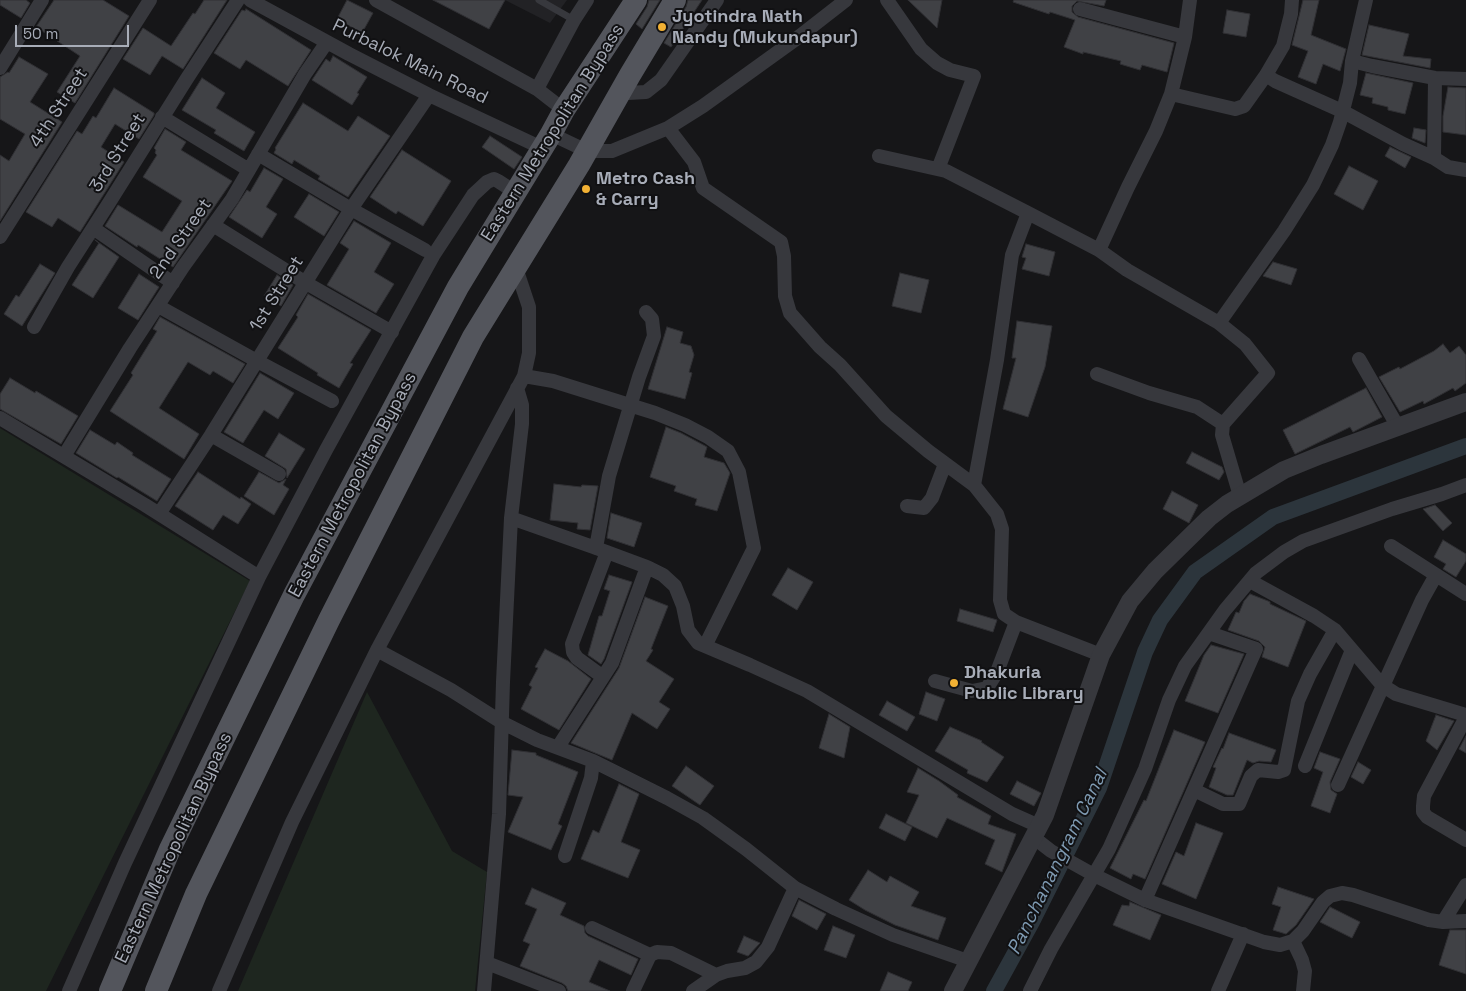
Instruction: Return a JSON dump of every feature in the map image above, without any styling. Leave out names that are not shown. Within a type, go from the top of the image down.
[{"type":"main road","name":"Eastern Metropolitan Bypass","points":[[110,991],[170,849],[294,595],[458,287],[515,192],[541,141],[564,110],[636,0]]},
{"type":"main road","name":"Eastern Metropolitan Bypass","points":[[156,991],[196,894],[329,620],[473,337],[587,151],[675,0]]},
{"type":"street","points":[[0,68],[42,0]]},
{"type":"street","name":"4th Street","points":[[0,236],[150,0]]},
{"type":"street","name":"3rd Street","points":[[34,327],[68,266],[238,0]]},
{"type":"street","name":"Purbalok Main Road","points":[[250,0],[429,95],[541,141],[587,151]]},
{"type":"street","points":[[376,0],[537,89],[564,110]]},
{"type":"street","points":[[537,89],[574,20],[587,0]]},
{"type":"street","points":[[622,89],[628,93],[646,92],[661,80],[717,0]]},
{"type":"street","points":[[587,151],[612,151],[668,128],[796,39],[846,0]]},
{"type":"street","points":[[887,0],[921,48],[937,63],[950,70],[974,76],[938,170]]},
{"type":"street","points":[[1100,250],[1128,186],[1156,131],[1171,94],[1185,37],[1190,0]]},
{"type":"street","points":[[1171,94],[1235,109],[1244,106],[1266,75],[1283,46],[1291,14],[1292,0]]},
{"type":"street","points":[[1219,323],[1314,185],[1340,122],[1366,0]]},
{"type":"street","points":[[1080,9],[1185,37]]},
{"type":"street","name":"2nd Street","points":[[64,456],[130,348],[232,200],[306,74],[327,42]]},
{"type":"street","points":[[1352,61],[1435,78],[1466,79]]},
{"type":"street","points":[[1266,75],[1342,111],[1448,167],[1466,170]]},
{"type":"street","points":[[1434,158],[1435,78]]},
{"type":"street","name":"1st Street","points":[[159,514],[211,435],[351,209],[429,95]]},
{"type":"street","points":[[162,117],[249,170]]},
{"type":"street","points":[[668,128],[694,162],[703,188],[781,242],[784,256],[785,296],[790,313],[886,416],[974,485],[997,514],[1002,529],[1000,600],[1004,614],[1016,622],[1101,655]]},
{"type":"street","points":[[258,154],[424,250]]},
{"type":"street","points":[[879,156],[946,171],[1100,250],[1128,270],[1219,323],[1244,344],[1268,373],[1222,424],[1222,435],[1240,496]]},
{"type":"street","points":[[69,991],[125,863],[259,577],[326,450],[440,243],[472,195],[487,182],[494,179],[515,192]]},
{"type":"street","points":[[974,485],[997,360],[1012,255],[1028,213]]},
{"type":"street","points":[[213,225],[306,283],[392,332]]},
{"type":"street","points":[[93,228],[173,283]]},
{"type":"street","points":[[218,991],[292,822],[376,650],[524,376],[529,354],[530,307],[516,268]]},
{"type":"street","points":[[158,306],[332,401]]},
{"type":"street","points":[[603,677],[577,658],[573,652],[572,644],[601,550],[609,476],[639,377],[654,336],[652,319],[646,312]]},
{"type":"street","points":[[1359,359],[1398,427]]},
{"type":"street","points":[[1097,374],[1149,393],[1198,407],[1222,424]]},
{"type":"street","points":[[524,376],[553,381],[631,404],[685,425],[708,437],[728,451],[739,472],[754,548],[705,646]]},
{"type":"street","points":[[484,991],[499,814],[511,518],[522,424],[522,405],[517,388]]},
{"type":"street","points":[[953,991],[1045,815],[1101,655],[1130,601],[1155,571],[1209,518],[1240,496],[1284,470],[1466,402]]},
{"type":"street","points":[[0,418],[259,577]]},
{"type":"street","points":[[211,435],[279,474]]},
{"type":"street","points":[[907,506],[924,508],[932,498],[945,464]]},
{"type":"street","points":[[1030,991],[1051,949],[1109,849],[1145,769],[1177,681],[1185,666],[1225,610],[1256,573],[1303,541],[1466,485]]},
{"type":"street","points":[[511,518],[647,567],[663,575],[675,586],[683,606],[688,630],[698,644],[807,691],[1012,814],[1036,831],[1051,851],[1145,900],[1280,945],[1293,941],[1303,931],[1322,902],[1330,896],[1342,893],[1443,922],[1466,921]]},
{"type":"street","points":[[1391,546],[1466,594]]},
{"type":"street","points":[[558,747],[612,663],[647,567]]},
{"type":"street","points":[[1338,786],[1382,686],[1422,600],[1436,575]]},
{"type":"street","points":[[1250,581],[1314,616],[1335,630],[1382,686],[1396,694],[1466,716],[1424,796],[1423,806],[1423,812],[1427,817],[1466,840]]},
{"type":"street","points":[[935,681],[972,691],[987,688],[997,672],[1016,622]]},
{"type":"street","points":[[1194,790],[1223,804],[1239,804],[1251,776],[1258,770],[1278,772],[1284,770],[1298,701],[1310,674],[1335,630]]},
{"type":"street","points":[[1145,900],[1256,649],[1209,633]]},
{"type":"street","points":[[376,650],[451,690],[503,723],[592,761],[703,818],[796,888],[892,935],[968,961]]},
{"type":"street","points":[[1305,766],[1352,650]]},
{"type":"street","points":[[565,856],[591,778],[592,761]]},
{"type":"street","points":[[1443,922],[1466,885]]},
{"type":"street","points":[[693,991],[716,975],[745,968],[756,962],[768,947],[796,888]]},
{"type":"street","points":[[592,928],[650,955]]},
{"type":"street","points":[[1218,991],[1243,934]]},
{"type":"street","points":[[1293,941],[1305,971],[1303,991]]},
{"type":"street","points":[[633,991],[650,955],[657,952],[671,953],[716,975]]},
{"type":"street","points":[[487,963],[559,991]]},
{"type":"lane","points":[[539,0],[574,20]]},
{"type":"shaded area","points":[[505,0],[567,0],[550,23]]},
{"type":"shaded area","points":[[0,428],[250,581],[46,991],[0,991]]},
{"type":"shaded area","points":[[367,692],[452,851],[487,872],[475,991],[238,991]]},
{"type":"building","points":[[0,0],[26,0],[30,3],[21,18],[0,5]]},
{"type":"building","points":[[54,0],[103,0],[129,16],[75,103],[57,92],[80,56],[36,27]]},
{"type":"building","points":[[204,0],[227,0],[183,69],[162,56],[150,75],[123,59],[143,28],[171,46]]},
{"type":"building","points":[[347,0],[373,13],[362,33],[337,19]]},
{"type":"building","points":[[433,0],[505,0],[489,29]]},
{"type":"building","points":[[649,0],[660,0],[642,29],[636,24],[647,7]]},
{"type":"building","points":[[688,0],[702,0],[671,47],[664,43],[686,7]]},
{"type":"building","points":[[908,0],[942,0],[937,28]]},
{"type":"building","points":[[1014,0],[1106,0],[1104,6],[1077,1],[1072,6],[1072,12],[1078,17],[1174,43],[1167,72],[1142,65],[1140,70],[1120,64],[1121,61],[1083,52],[1083,54],[1064,47],[1075,20],[1050,12],[1049,14],[1013,2]]},
{"type":"building","points":[[1303,0],[1319,0],[1311,35],[1346,49],[1340,71],[1323,64],[1316,84],[1298,77],[1308,51],[1292,45]]},
{"type":"building","points":[[246,9],[311,50],[288,86],[246,60],[240,69],[214,53],[242,10],[245,11]]},
{"type":"building","points":[[1227,10],[1250,14],[1246,37],[1223,33]]},
{"type":"building","points":[[1369,25],[1409,34],[1403,56],[1431,59],[1430,68],[1362,55]]},
{"type":"building","points":[[333,56],[367,77],[352,105],[312,80],[326,59],[330,62]]},
{"type":"building","points":[[19,57],[48,74],[30,102],[62,122],[0,221],[0,155],[9,161],[25,134],[0,119],[0,77],[9,73]]},
{"type":"building","points":[[1366,73],[1413,83],[1405,114],[1388,110],[1388,107],[1372,103],[1373,98],[1360,95]]},
{"type":"building","points":[[202,78],[225,93],[216,108],[255,132],[244,151],[214,133],[216,130],[182,110]]},
{"type":"building","points":[[1448,87],[1466,88],[1466,135],[1443,132],[1443,116]]},
{"type":"building","points":[[114,88],[154,113],[154,115],[139,139],[115,124],[101,147],[124,162],[80,232],[58,218],[52,227],[26,212],[77,131],[82,134],[93,116],[96,118]]},
{"type":"building","points":[[303,103],[348,131],[358,116],[390,136],[348,197],[318,179],[320,176],[294,160],[292,164],[274,153],[275,148]]},
{"type":"building","points":[[1414,128],[1426,130],[1425,143],[1412,138]]},
{"type":"building","points":[[165,129],[186,142],[181,150],[232,181],[173,267],[105,226],[118,205],[162,232],[182,201],[143,177],[157,155],[154,148]]},
{"type":"building","points":[[490,136],[522,157],[514,169],[482,147]]},
{"type":"building","points":[[1390,147],[1411,157],[1405,168],[1385,156]]},
{"type":"building","points":[[402,150],[451,181],[423,226],[398,211],[396,214],[370,197]]},
{"type":"building","points":[[1349,166],[1378,181],[1363,210],[1334,194]]},
{"type":"building","points":[[264,168],[283,179],[266,207],[277,214],[262,238],[229,217],[247,190],[250,192]]},
{"type":"building","points":[[309,194],[339,212],[324,236],[294,217]]},
{"type":"building","points":[[354,221],[391,243],[374,272],[394,284],[376,313],[327,285],[349,249],[340,243]]},
{"type":"building","points":[[95,240],[119,257],[93,298],[72,285],[99,243]]},
{"type":"building","points":[[1026,244],[1055,252],[1049,276],[1022,269],[1026,258],[1022,257]]},
{"type":"building","points":[[1273,262],[1297,269],[1291,285],[1263,276]]},
{"type":"building","points":[[40,264],[55,273],[22,326],[4,314],[16,295],[19,297]]},
{"type":"building","points":[[900,273],[929,280],[921,313],[892,306]]},
{"type":"building","points":[[139,274],[159,287],[138,320],[118,308]]},
{"type":"building","points":[[277,275],[293,285],[281,306],[264,296]]},
{"type":"building","points":[[308,294],[371,330],[350,363],[353,364],[339,388],[278,348],[298,317],[296,315]]},
{"type":"building","points":[[160,317],[245,364],[233,383],[213,371],[210,375],[188,362],[159,408],[199,434],[184,459],[110,411],[133,375],[131,373],[157,331],[153,329]]},
{"type":"building","points":[[1017,321],[1052,326],[1045,367],[1028,417],[1003,409],[1016,358],[1012,358]]},
{"type":"building","points":[[667,327],[683,332],[680,343],[691,346],[694,355],[689,372],[692,373],[685,399],[648,389]]},
{"type":"building","points":[[1443,344],[1450,353],[1459,346],[1466,355],[1466,383],[1455,391],[1453,388],[1424,404],[1423,401],[1400,412],[1379,377],[1399,367],[1400,369],[1434,351]]},
{"type":"building","points":[[260,373],[294,393],[278,419],[264,410],[243,443],[224,432]]},
{"type":"building","points":[[10,378],[78,416],[61,444],[0,409],[0,394]]},
{"type":"building","points":[[1366,388],[1382,417],[1353,432],[1350,427],[1295,454],[1283,430]]},
{"type":"building","points":[[666,427],[707,447],[704,457],[724,463],[730,473],[717,511],[695,505],[697,499],[674,491],[676,486],[650,477]]},
{"type":"building","points":[[90,430],[115,445],[117,442],[133,453],[132,455],[171,479],[157,501],[76,453]]},
{"type":"building","points":[[279,433],[305,449],[287,478],[286,469],[265,456]]},
{"type":"building","points":[[1192,452],[1222,467],[1224,472],[1219,480],[1186,463]]},
{"type":"building","points":[[198,472],[251,504],[238,524],[223,515],[213,530],[175,506]]},
{"type":"building","points":[[259,472],[279,483],[286,479],[283,485],[289,489],[274,515],[244,496]]},
{"type":"building","points":[[554,484],[581,487],[582,485],[598,486],[590,530],[577,529],[578,523],[550,520]]},
{"type":"building","points":[[1172,491],[1198,505],[1189,523],[1163,509]]},
{"type":"building","points":[[1435,505],[1452,523],[1443,531],[1423,509]]},
{"type":"building","points":[[611,513],[642,523],[634,547],[607,538]]},
{"type":"building","points":[[1443,540],[1466,554],[1466,561],[1456,577],[1443,569],[1446,564],[1434,557]]},
{"type":"building","points":[[788,568],[813,582],[797,610],[772,595]]},
{"type":"building","points":[[609,575],[632,582],[601,664],[588,655],[599,616],[602,616],[610,591],[604,589]]},
{"type":"building","points":[[1250,594],[1268,601],[1270,604],[1306,621],[1288,667],[1262,657],[1265,647],[1259,641],[1228,630],[1236,612],[1239,613],[1244,601]]},
{"type":"building","points":[[645,597],[668,606],[651,649],[653,650],[646,661],[674,679],[659,702],[670,709],[657,729],[632,713],[612,760],[571,743],[619,668]]},
{"type":"building","points":[[960,609],[997,620],[993,632],[957,621]]},
{"type":"building","points":[[1211,645],[1244,654],[1218,713],[1185,701],[1204,655]]},
{"type":"building","points":[[545,649],[568,661],[591,679],[559,730],[521,709],[532,687],[529,685],[538,668],[535,667]]},
{"type":"building","points":[[926,692],[945,699],[937,721],[919,714]]},
{"type":"building","points":[[887,701],[915,717],[907,731],[879,715]]},
{"type":"building","points":[[829,714],[850,727],[844,758],[819,748]]},
{"type":"building","points":[[1436,715],[1454,721],[1437,750],[1426,741]]},
{"type":"building","points":[[950,727],[982,741],[1004,757],[987,782],[967,773],[968,770],[935,751]]},
{"type":"building","points":[[1174,730],[1205,742],[1145,879],[1133,874],[1131,879],[1110,868],[1144,800],[1146,801]]},
{"type":"building","points":[[1229,733],[1276,750],[1271,762],[1259,761],[1253,763],[1247,760],[1233,795],[1227,795],[1209,787],[1216,768],[1213,767]]},
{"type":"building","points":[[1466,736],[1466,753],[1459,749]]},
{"type":"building","points":[[512,750],[536,753],[536,755],[578,772],[558,824],[562,826],[551,850],[508,832],[523,797],[508,795]]},
{"type":"building","points":[[1320,752],[1340,759],[1330,782],[1331,790],[1337,794],[1330,813],[1311,806],[1323,772],[1314,768]]},
{"type":"building","points":[[1358,762],[1371,770],[1363,784],[1351,777]]},
{"type":"building","points":[[686,766],[714,786],[700,805],[672,786]]},
{"type":"building","points":[[918,768],[958,795],[957,797],[991,816],[988,824],[1016,834],[1002,872],[985,864],[995,840],[947,818],[937,838],[906,823],[919,795],[907,792]]},
{"type":"building","points":[[1017,781],[1041,793],[1034,806],[1010,794]]},
{"type":"building","points":[[619,784],[639,794],[621,842],[640,850],[628,878],[581,859],[593,830],[599,833]]},
{"type":"building","points":[[886,814],[912,827],[905,841],[879,828]]},
{"type":"building","points":[[1196,823],[1223,833],[1196,899],[1162,884],[1176,852],[1184,856]]},
{"type":"building","points":[[868,870],[887,882],[890,876],[919,892],[911,906],[946,918],[938,940],[895,925],[849,900]]},
{"type":"building","points":[[1278,887],[1314,899],[1296,925],[1286,934],[1273,930],[1281,907],[1272,904]]},
{"type":"building","points":[[532,888],[566,903],[560,915],[584,926],[585,933],[588,936],[638,959],[631,975],[599,960],[589,982],[610,991],[568,991],[562,983],[520,966],[530,944],[523,941],[537,909],[525,904]]},
{"type":"building","points":[[799,900],[826,914],[817,930],[792,916]]},
{"type":"building","points":[[1130,902],[1161,915],[1150,940],[1113,925],[1122,905],[1129,906]]},
{"type":"building","points":[[1330,907],[1360,922],[1352,938],[1320,922]]},
{"type":"building","points":[[833,926],[855,935],[846,958],[824,950]]},
{"type":"building","points":[[1450,930],[1466,930],[1466,974],[1439,965]]},
{"type":"building","points":[[744,936],[760,943],[748,956],[737,952]]},
{"type":"building","points":[[888,972],[912,982],[908,991],[880,991]]},
{"type":"waterway","name":"Panchanangram Canal","points":[[994,991],[1032,922],[1099,788],[1145,652],[1160,620],[1195,572],[1273,517],[1466,446]]},
{"type":"place","name":"Jyotindra Nath Nandy (Mukundapur)","points":[[662,27]]},
{"type":"place","name":"Metro Cash & Carry","points":[[586,189]]},
{"type":"place","name":"Dhakuria Public Library","points":[[954,683]]}]
